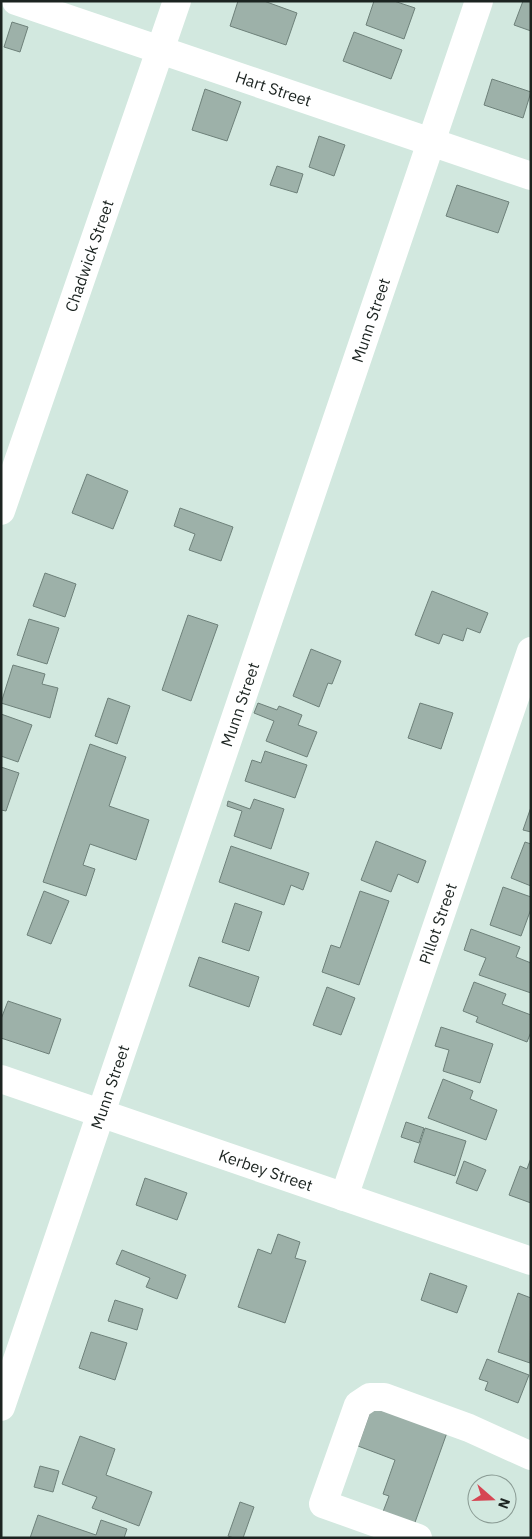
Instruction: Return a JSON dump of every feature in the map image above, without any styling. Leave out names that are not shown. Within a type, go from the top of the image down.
[{"type":"street","name":"Hart Street","points":[[16,1],[531,176]]},
{"type":"street","name":"Chadwick Street","points":[[1,511],[177,1]]},
{"type":"street","name":"Munn Street","points":[[1,1407],[479,1]]},
{"type":"street","name":"Pillot Street","points":[[344,1197],[531,651]]},
{"type":"street","name":"Kerbey Street","points":[[1,1080],[531,1261]]},
{"type":"street","points":[[418,1538],[323,1504],[358,1405],[370,1397],[384,1397],[469,1428],[531,1456]]},
{"type":"building","points":[[238,1],[264,1],[297,13],[286,45],[230,26]]},
{"type":"building","points":[[374,1],[394,1],[415,8],[404,39],[366,25]]},
{"type":"building","points":[[523,1],[531,1],[531,31],[514,25]]},
{"type":"building","points":[[12,22],[28,27],[20,52],[4,47]]},
{"type":"building","points":[[354,32],[402,50],[391,79],[343,61]]},
{"type":"building","points":[[492,79],[531,92],[523,118],[484,105]]},
{"type":"building","points":[[205,89],[241,102],[227,141],[192,130]]},
{"type":"building","points":[[319,136],[345,145],[334,176],[309,167]]},
{"type":"building","points":[[277,166],[303,174],[297,193],[270,185]]},
{"type":"building","points":[[457,185],[509,202],[498,233],[446,216]]},
{"type":"building","points":[[87,474],[128,491],[113,529],[72,513]]},
{"type":"building","points":[[180,508],[233,527],[221,561],[189,550],[195,534],[174,526]]},
{"type":"building","points":[[45,573],[76,584],[65,617],[33,606]]},
{"type":"building","points":[[432,591],[488,613],[480,633],[467,628],[463,641],[443,634],[439,644],[415,635]]},
{"type":"building","points":[[188,615],[218,625],[191,701],[162,690]]},
{"type":"building","points":[[29,619],[59,628],[47,664],[17,655]]},
{"type":"building","points":[[311,649],[341,661],[332,684],[328,683],[319,707],[293,696]]},
{"type":"building","points":[[13,665],[45,674],[42,684],[58,688],[50,718],[1,703]]},
{"type":"building","points":[[108,698],[130,706],[117,744],[95,736]]},
{"type":"building","points":[[258,703],[277,710],[279,706],[302,715],[298,725],[317,732],[307,757],[266,741],[274,721],[254,713]]},
{"type":"building","points":[[420,703],[453,713],[441,749],[408,738]]},
{"type":"building","points":[[1,714],[32,725],[18,762],[1,756]]},
{"type":"building","points":[[90,744],[126,757],[109,806],[149,820],[136,860],[90,844],[83,865],[95,869],[86,896],[43,882]]},
{"type":"building","points":[[265,751],[307,765],[295,798],[245,781],[252,760],[261,763]]},
{"type":"building","points":[[1,767],[19,773],[6,811],[1,810]]},
{"type":"building","points":[[254,799],[284,809],[271,849],[234,836],[242,811],[227,806],[228,801],[250,809]]},
{"type":"building","points":[[531,807],[531,832],[523,830]]},
{"type":"building","points":[[376,841],[426,861],[418,883],[398,874],[391,892],[361,880]]},
{"type":"building","points":[[525,842],[531,844],[531,886],[511,878]]},
{"type":"building","points":[[231,846],[309,873],[303,890],[291,885],[284,905],[219,882]]},
{"type":"building","points":[[503,887],[531,897],[531,909],[521,936],[490,925]]},
{"type":"building","points":[[44,891],[69,901],[51,944],[27,935]]},
{"type":"building","points":[[360,891],[389,901],[359,985],[322,972],[331,945],[340,948]]},
{"type":"building","points":[[235,903],[262,912],[249,951],[222,942]]},
{"type":"building","points":[[471,929],[520,947],[516,957],[531,963],[531,993],[479,975],[486,958],[464,950]]},
{"type":"building","points":[[199,957],[259,977],[249,1007],[189,986]]},
{"type":"building","points":[[474,982],[506,994],[502,1004],[531,1015],[531,1032],[527,1042],[476,1022],[478,1017],[463,1011]]},
{"type":"building","points":[[327,987],[355,998],[341,1035],[313,1025]]},
{"type":"building","points":[[8,1001],[61,1019],[49,1054],[1,1038],[1,1019]]},
{"type":"building","points":[[441,1027],[493,1044],[480,1083],[443,1071],[449,1050],[435,1046]]},
{"type":"building","points":[[443,1079],[473,1091],[470,1099],[497,1110],[486,1140],[428,1118]]},
{"type":"building","points":[[406,1122],[424,1128],[419,1143],[401,1137]]},
{"type":"building","points":[[425,1128],[466,1141],[455,1176],[414,1162]]},
{"type":"building","points":[[531,1158],[531,1203],[509,1195],[520,1166],[527,1169]]},
{"type":"building","points":[[464,1161],[486,1170],[477,1191],[456,1183]]},
{"type":"building","points":[[145,1178],[187,1193],[177,1220],[136,1205]]},
{"type":"building","points":[[278,1234],[300,1242],[295,1258],[306,1261],[285,1323],[238,1307],[258,1249],[271,1254]]},
{"type":"building","points":[[122,1250],[186,1275],[177,1299],[146,1287],[150,1278],[116,1264]]},
{"type":"building","points":[[430,1273],[467,1286],[457,1313],[421,1300]]},
{"type":"building","points":[[518,1293],[531,1298],[530,1363],[498,1352]]},
{"type":"building","points":[[115,1300],[143,1309],[137,1330],[108,1321]]},
{"type":"building","points":[[91,1332],[127,1343],[115,1380],[79,1368]]},
{"type":"building","points":[[487,1359],[529,1375],[518,1403],[485,1390],[488,1382],[479,1379]]},
{"type":"building","points":[[374,1401],[449,1427],[413,1528],[381,1517],[389,1496],[383,1494],[395,1460],[358,1446]]},
{"type":"building","points":[[80,1436],[115,1449],[106,1475],[152,1492],[139,1526],[92,1508],[97,1497],[62,1484]]},
{"type":"building","points":[[40,1466],[59,1471],[53,1492],[34,1487]]},
{"type":"building","points":[[240,1502],[254,1507],[243,1538],[234,1538],[228,1536]]},
{"type":"building","points":[[38,1515],[96,1535],[101,1520],[127,1529],[124,1538],[30,1538]]}]
